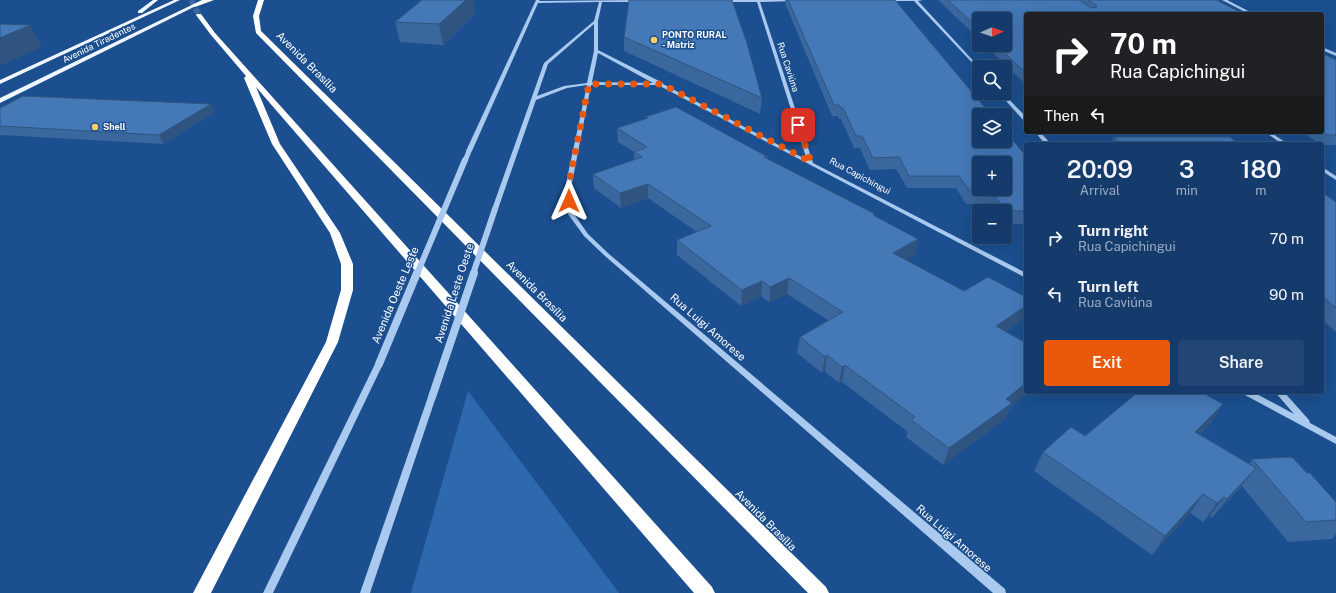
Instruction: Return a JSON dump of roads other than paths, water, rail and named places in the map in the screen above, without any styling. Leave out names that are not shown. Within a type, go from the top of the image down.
[{"type":"highway","points":[[195,5],[211,0]]},
{"type":"highway","name":"Avenida Brasília","points":[[261,0],[256,9],[254,20],[258,32],[820,593]]},
{"type":"highway","points":[[199,15],[213,34],[706,593]]},
{"type":"highway","points":[[202,593],[332,342],[348,290],[347,264],[335,233],[276,144],[244,68]]},
{"type":"main road","points":[[121,26],[156,0]]},
{"type":"main road","name":"Avenida Tiradentes","points":[[0,82],[178,0]]},
{"type":"main road","name":"Avenida Tiradentes","points":[[0,101],[206,0]]},
{"type":"main road","points":[[104,50],[121,38],[122,35],[112,31]]},
{"type":"street","name":"Rua Caviúna","points":[[758,0],[811,162]]},
{"type":"street","points":[[718,1],[797,0]]},
{"type":"street","points":[[884,0],[921,0]]},
{"type":"street","points":[[915,0],[972,61]]},
{"type":"street","points":[[1224,0],[1248,12]]},
{"type":"street","points":[[538,1],[640,1]]},
{"type":"street","name":"Avenida Oeste Leste","points":[[268,593],[379,364],[469,151],[538,1]]},
{"type":"street","name":"Rua Luigi Amorese","points":[[601,1],[596,20],[596,51],[568,188],[571,214],[586,235],[607,255],[1001,593]]},
{"type":"street","name":"Avenida Leste Oeste","points":[[365,593],[494,209],[546,63],[596,20]]},
{"type":"street","points":[[1324,49],[1336,55]]},
{"type":"street","name":"Rua Capichingui","points":[[596,51],[662,84],[1024,275]]},
{"type":"street","name":"Rua Capichingui","points":[[530,107],[534,99],[551,91],[570,86],[589,84],[662,84]]},
{"type":"street","points":[[1007,100],[1024,118]]},
{"type":"street","points":[[1039,134],[1046,142]]},
{"type":"street","points":[[1270,134],[1282,142]]},
{"type":"street","points":[[1324,170],[1336,178]]},
{"type":"street","points":[[1250,394],[1336,441]]},
{"type":"street","points":[[1281,394],[1310,426]]},
{"type":"tunnel","points":[[191,0],[199,15]]},
{"type":"place","name":"PONTO RURAL - Matriz","points":[[654,40]]},
{"type":"place","name":"Shell","points":[[95,127]]}]
